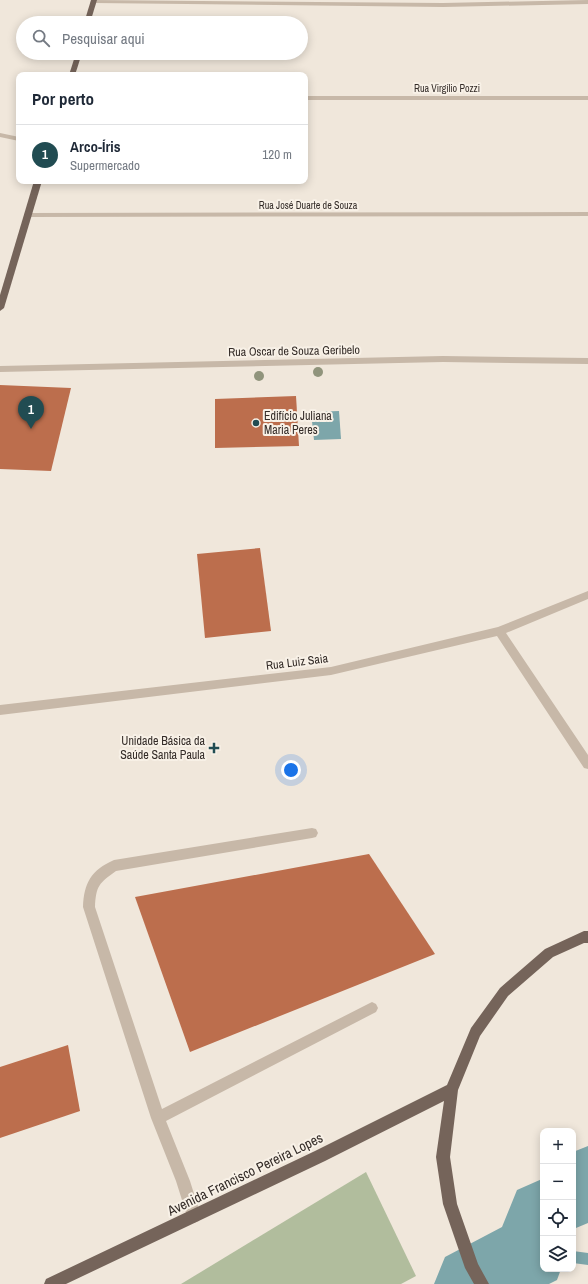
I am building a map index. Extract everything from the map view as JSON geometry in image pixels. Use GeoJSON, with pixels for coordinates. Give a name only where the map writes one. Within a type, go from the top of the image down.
{"type":"FeatureCollection","features":[{"type":"Feature","properties":{"kind":"main road"},"geometry":{"type":"LineString","coordinates":[[89,16],[94,0]]}},
{"type":"Feature","properties":{"kind":"main road"},"geometry":{"type":"LineString","coordinates":[[73,72],[77,60]]}},
{"type":"Feature","properties":{"kind":"main road"},"geometry":{"type":"LineString","coordinates":[[0,308],[37,184]]}},
{"type":"Feature","properties":{"kind":"main road"},"geometry":{"type":"LineString","coordinates":[[482,1284],[472,1268],[450,1204],[444,1157],[452,1090],[475,1032],[504,992],[549,953],[588,937]]}},
{"type":"Feature","properties":{"kind":"main road","name":"Avenida Francisco Pereira Lopes"},"geometry":{"type":"LineString","coordinates":[[51,1284],[452,1090]]}},
{"type":"Feature","properties":{"kind":"street"},"geometry":{"type":"LineString","coordinates":[[94,0],[436,5],[588,2]]}},
{"type":"Feature","properties":{"kind":"street","name":"Rua Virgílio Pozzi"},"geometry":{"type":"LineString","coordinates":[[308,98],[588,98]]}},
{"type":"Feature","properties":{"kind":"street"},"geometry":{"type":"LineString","coordinates":[[0,135],[16,138]]}},
{"type":"Feature","properties":{"kind":"street","name":"Rua José Duarte de Souza"},"geometry":{"type":"LineString","coordinates":[[28,215],[588,214]]}},
{"type":"Feature","properties":{"kind":"street","name":"Rua Oscar de Souza Geribelo"},"geometry":{"type":"LineString","coordinates":[[0,369],[443,359],[588,361]]}},
{"type":"Feature","properties":{"kind":"street","name":"Rua Luiz Saia"},"geometry":{"type":"LineString","coordinates":[[0,710],[331,671],[499,631],[588,595]]}},
{"type":"Feature","properties":{"kind":"street"},"geometry":{"type":"LineString","coordinates":[[499,631],[588,764]]}},
{"type":"Feature","properties":{"kind":"street"},"geometry":{"type":"LineString","coordinates":[[194,1216],[183,1181],[158,1118],[89,907],[90,887],[97,877],[114,866],[312,833]]}},
{"type":"Feature","properties":{"kind":"street"},"geometry":{"type":"LineString","coordinates":[[158,1118],[372,1008]]}},
{"type":"Feature","properties":{"kind":"green space"},"geometry":{"type":"Polygon","coordinates":[[[366,1172],[416,1276],[401,1284],[181,1284],[366,1172]]]}},
{"type":"Feature","properties":{"kind":"water"},"geometry":{"type":"Polygon","coordinates":[[[339,411],[341,439],[314,440],[311,412],[339,411]]]}},
{"type":"Feature","properties":{"kind":"building"},"geometry":{"type":"Polygon","coordinates":[[[0,385],[71,388],[51,471],[0,469],[0,385]]]}},
{"type":"Feature","properties":{"kind":"building","name":"Edifício Juliana Maria Peres"},"geometry":{"type":"Polygon","coordinates":[[[296,396],[299,446],[215,448],[215,399],[296,396]]]}},
{"type":"Feature","properties":{"kind":"building"},"geometry":{"type":"Polygon","coordinates":[[[260,548],[271,631],[205,638],[197,554],[260,548]]]}},
{"type":"Feature","properties":{"kind":"building"},"geometry":{"type":"Polygon","coordinates":[[[369,854],[435,954],[190,1052],[135,897],[369,854]]]}},
{"type":"Feature","properties":{"kind":"building"},"geometry":{"type":"Polygon","coordinates":[[[68,1045],[80,1111],[0,1138],[0,1067],[68,1045]]]}},
{"type":"Feature","properties":{"kind":"waterway"},"geometry":{"type":"LineString","coordinates":[[576,1191],[588,1182]]}},
{"type":"Feature","properties":{"kind":"waterway"},"geometry":{"type":"LineString","coordinates":[[472,1284],[530,1253],[540,1225]]}},
{"type":"Feature","properties":{"kind":"waterway"},"geometry":{"type":"LineString","coordinates":[[530,1253],[540,1255]]}},
{"type":"Feature","properties":{"kind":"waterway"},"geometry":{"type":"LineString","coordinates":[[576,1257],[588,1259]]}},
{"type":"Feature","properties":{"kind":"place","name":"Edifício Juliana Maria Peres"},"geometry":{"type":"Point","coordinates":[256,423]}},
{"type":"Feature","properties":{"kind":"place","name":"Arco-Íris"},"geometry":{"type":"Point","coordinates":[31,429]}},
{"type":"Feature","properties":{"kind":"place","name":"Unidade Básica da Saúde Santa Paula"},"geometry":{"type":"Point","coordinates":[214,748]}}]}
